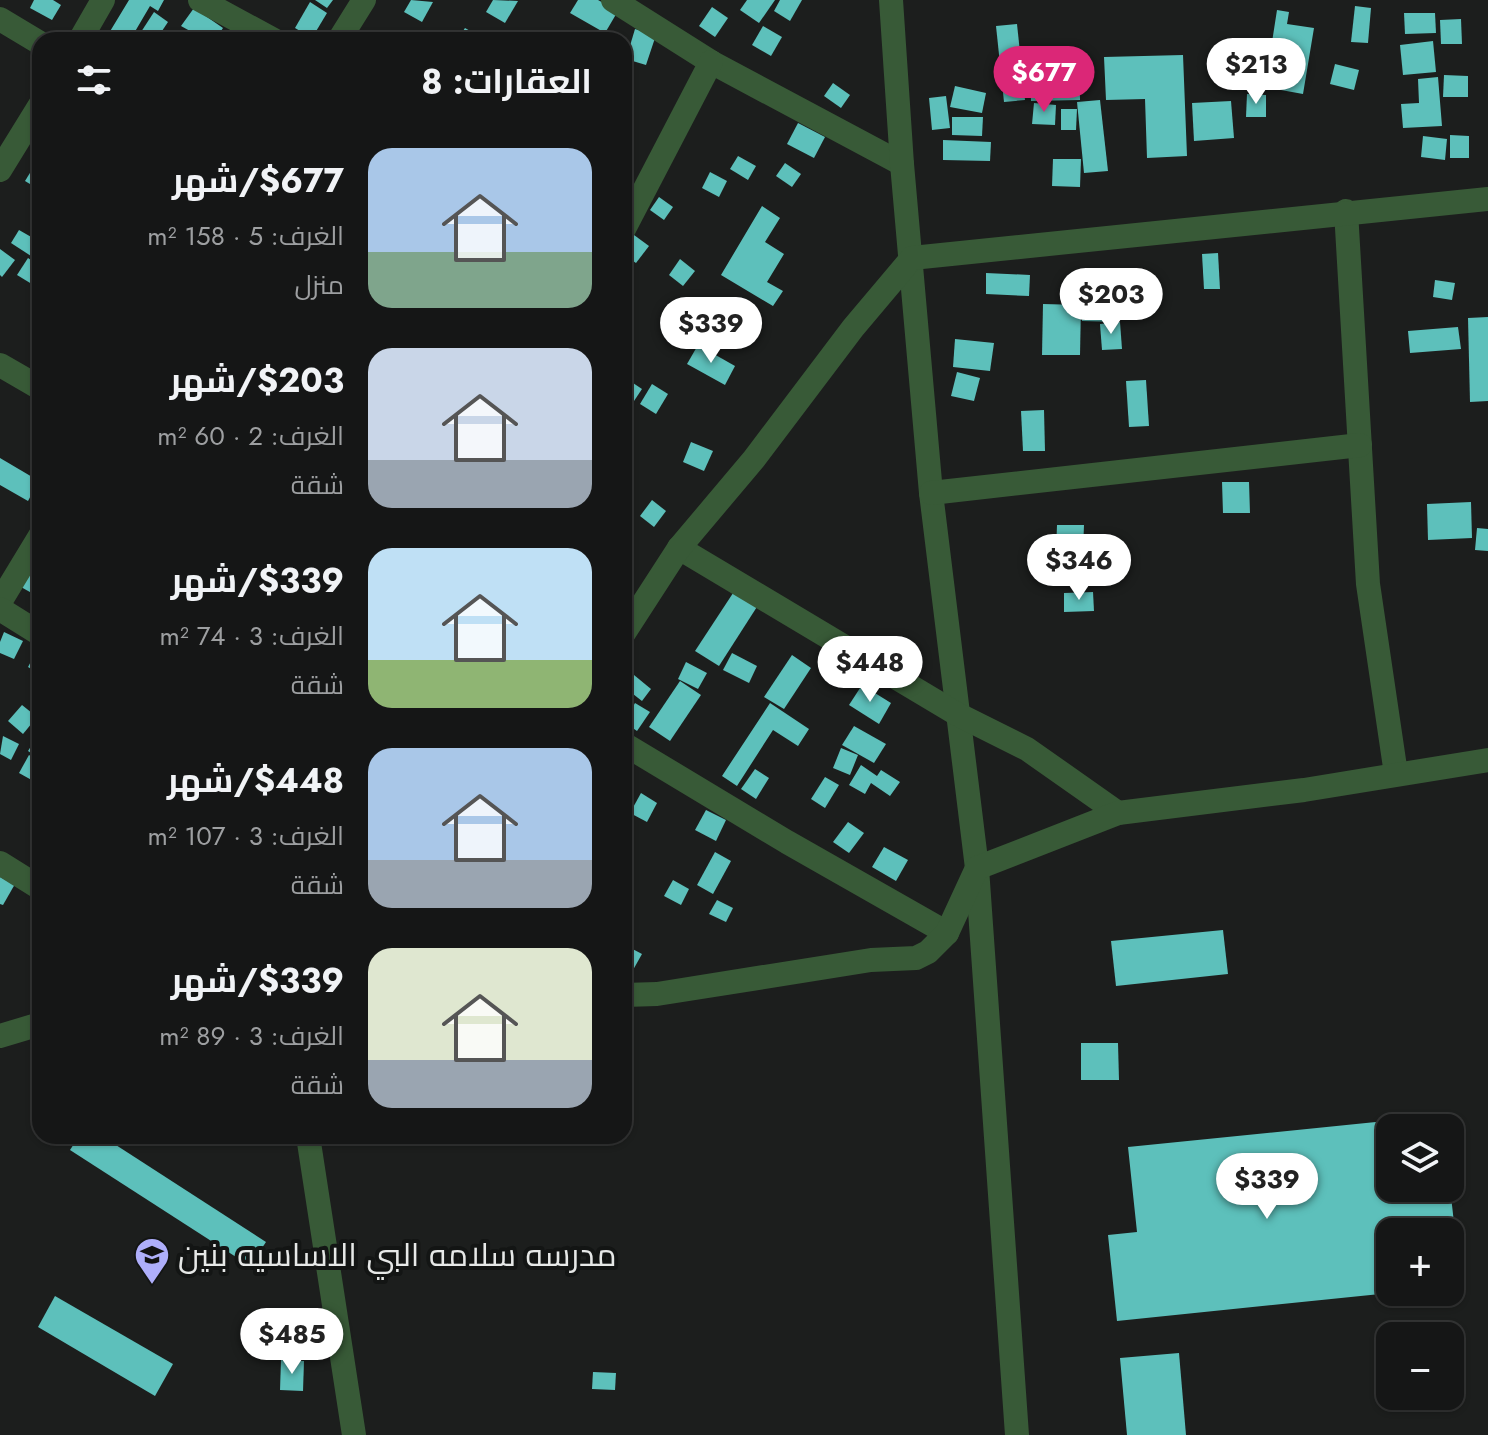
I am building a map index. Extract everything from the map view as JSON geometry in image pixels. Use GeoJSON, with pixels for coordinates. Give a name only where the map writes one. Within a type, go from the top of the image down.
{"type":"FeatureCollection","features":[{"type":"Feature","properties":{"kind":"street"},"geometry":{"type":"LineString","coordinates":[[85,32],[103,0]]}},
{"type":"Feature","properties":{"kind":"street"},"geometry":{"type":"LineString","coordinates":[[200,0],[259,32]]}},
{"type":"Feature","properties":{"kind":"street"},"geometry":{"type":"LineString","coordinates":[[344,32],[364,0]]}},
{"type":"Feature","properties":{"kind":"street"},"geometry":{"type":"LineString","coordinates":[[613,0],[711,62],[902,164]]}},
{"type":"Feature","properties":{"kind":"street"},"geometry":{"type":"LineString","coordinates":[[891,0],[931,493],[977,868],[1017,1435]]}},
{"type":"Feature","properties":{"kind":"street"},"geometry":{"type":"LineString","coordinates":[[0,19],[32,38]]}},
{"type":"Feature","properties":{"kind":"street"},"geometry":{"type":"LineString","coordinates":[[632,214],[711,62]]}},
{"type":"Feature","properties":{"kind":"street"},"geometry":{"type":"LineString","coordinates":[[0,170],[30,143]]}},
{"type":"Feature","properties":{"kind":"street"},"geometry":{"type":"LineString","coordinates":[[632,621],[679,548],[754,459],[853,328],[912,258],[1346,211],[1488,199]]}},
{"type":"Feature","properties":{"kind":"street"},"geometry":{"type":"LineString","coordinates":[[1346,211],[1368,584],[1396,774]]}},
{"type":"Feature","properties":{"kind":"street"},"geometry":{"type":"LineString","coordinates":[[0,365],[32,383]]}},
{"type":"Feature","properties":{"kind":"street"},"geometry":{"type":"LineString","coordinates":[[931,493],[1360,445]]}},
{"type":"Feature","properties":{"kind":"street"},"geometry":{"type":"LineString","coordinates":[[679,548],[957,714],[1027,749],[1118,813]]}},
{"type":"Feature","properties":{"kind":"street"},"geometry":{"type":"LineString","coordinates":[[0,602],[32,549]]}},
{"type":"Feature","properties":{"kind":"street"},"geometry":{"type":"LineString","coordinates":[[0,609],[32,629]]}},
{"type":"Feature","properties":{"kind":"street"},"geometry":{"type":"LineString","coordinates":[[632,749],[947,933]]}},
{"type":"Feature","properties":{"kind":"street"},"geometry":{"type":"LineString","coordinates":[[632,995],[657,994],[871,960],[916,958],[928,952],[947,933],[977,868],[1118,813],[1304,790],[1488,760]]}},
{"type":"Feature","properties":{"kind":"street"},"geometry":{"type":"LineString","coordinates":[[0,863],[32,883]]}},
{"type":"Feature","properties":{"kind":"street"},"geometry":{"type":"LineString","coordinates":[[0,1036],[32,1026]]}},
{"type":"Feature","properties":{"kind":"street"},"geometry":{"type":"LineString","coordinates":[[309,1144],[354,1435]]}},
{"type":"Feature","properties":{"kind":"building"},"geometry":{"type":"Polygon","coordinates":[[[34,0],[53,0],[61,5],[52,20],[30,8],[34,0]]]}},
{"type":"Feature","properties":{"kind":"building"},"geometry":{"type":"Polygon","coordinates":[[[129,0],[164,0],[158,11],[150,6],[135,32],[110,32],[129,0]]]}},
{"type":"Feature","properties":{"kind":"building"},"geometry":{"type":"Polygon","coordinates":[[[315,0],[333,0],[327,8],[315,0]]]}},
{"type":"Feature","properties":{"kind":"building"},"geometry":{"type":"Polygon","coordinates":[[[411,0],[433,2],[422,22],[404,12],[411,0]]]}},
{"type":"Feature","properties":{"kind":"building"},"geometry":{"type":"Polygon","coordinates":[[[493,0],[518,1],[505,23],[486,12],[493,0]]]}},
{"type":"Feature","properties":{"kind":"building"},"geometry":{"type":"Polygon","coordinates":[[[578,0],[598,0],[618,11],[606,32],[570,13],[578,0]]]}},
{"type":"Feature","properties":{"kind":"building"},"geometry":{"type":"Polygon","coordinates":[[[747,0],[775,0],[759,23],[740,10],[747,0]]]}},
{"type":"Feature","properties":{"kind":"building"},"geometry":{"type":"Polygon","coordinates":[[[780,0],[802,0],[790,21],[774,11],[780,0]]]}},
{"type":"Feature","properties":{"kind":"building"},"geometry":{"type":"Polygon","coordinates":[[[310,2],[327,13],[316,32],[302,32],[295,28],[310,2]]]}},
{"type":"Feature","properties":{"kind":"building"},"geometry":{"type":"Polygon","coordinates":[[[1355,6],[1371,8],[1368,43],[1351,42],[1355,6]]]}},
{"type":"Feature","properties":{"kind":"building"},"geometry":{"type":"Polygon","coordinates":[[[712,7],[728,18],[715,37],[699,26],[712,7]]]}},
{"type":"Feature","properties":{"kind":"building"},"geometry":{"type":"Polygon","coordinates":[[[194,8],[223,28],[220,32],[189,32],[181,26],[194,8]]]}},
{"type":"Feature","properties":{"kind":"building"},"geometry":{"type":"Polygon","coordinates":[[[1277,10],[1289,12],[1287,24],[1314,28],[1303,94],[1265,87],[1277,10]]]}},
{"type":"Feature","properties":{"kind":"building"},"geometry":{"type":"Polygon","coordinates":[[[154,12],[168,22],[161,32],[141,32],[154,12]]]}},
{"type":"Feature","properties":{"kind":"building"},"geometry":{"type":"Polygon","coordinates":[[[1404,13],[1435,13],[1436,33],[1405,34],[1404,13]]]}},
{"type":"Feature","properties":{"kind":"building"},"geometry":{"type":"Polygon","coordinates":[[[1461,19],[1462,44],[1441,44],[1440,20],[1461,19]]]}},
{"type":"Feature","properties":{"kind":"building"},"geometry":{"type":"Polygon","coordinates":[[[1017,24],[1025,100],[1004,102],[996,26],[1017,24]]]}},
{"type":"Feature","properties":{"kind":"building"},"geometry":{"type":"Polygon","coordinates":[[[763,26],[782,37],[771,56],[752,45],[763,26]]]}},
{"type":"Feature","properties":{"kind":"building"},"geometry":{"type":"Polygon","coordinates":[[[635,29],[656,35],[646,65],[632,61],[635,29]]]}},
{"type":"Feature","properties":{"kind":"building"},"geometry":{"type":"Polygon","coordinates":[[[1433,41],[1436,72],[1403,75],[1400,45],[1433,41]]]}},
{"type":"Feature","properties":{"kind":"building"},"geometry":{"type":"Polygon","coordinates":[[[1183,55],[1187,156],[1147,158],[1145,99],[1106,100],[1104,57],[1183,55]]]}},
{"type":"Feature","properties":{"kind":"building"},"geometry":{"type":"Polygon","coordinates":[[[1335,64],[1359,70],[1354,90],[1330,84],[1335,64]]]}},
{"type":"Feature","properties":{"kind":"building"},"geometry":{"type":"Polygon","coordinates":[[[1079,65],[1080,100],[1031,101],[1030,66],[1079,65]]]}},
{"type":"Feature","properties":{"kind":"building"},"geometry":{"type":"Polygon","coordinates":[[[1444,75],[1468,76],[1468,97],[1443,97],[1444,75]]]}},
{"type":"Feature","properties":{"kind":"building"},"geometry":{"type":"Polygon","coordinates":[[[1438,77],[1442,126],[1403,128],[1401,104],[1419,103],[1418,79],[1438,77]]]}},
{"type":"Feature","properties":{"kind":"building"},"geometry":{"type":"Polygon","coordinates":[[[833,83],[850,95],[841,108],[824,96],[833,83]]]}},
{"type":"Feature","properties":{"kind":"building"},"geometry":{"type":"Polygon","coordinates":[[[955,86],[986,93],[982,113],[950,107],[955,86]]]}},
{"type":"Feature","properties":{"kind":"building"},"geometry":{"type":"Polygon","coordinates":[[[1247,94],[1266,95],[1266,117],[1246,117],[1247,94]]]}},
{"type":"Feature","properties":{"kind":"building"},"geometry":{"type":"Polygon","coordinates":[[[946,96],[950,128],[932,130],[929,98],[946,96]]]}},
{"type":"Feature","properties":{"kind":"building"},"geometry":{"type":"Polygon","coordinates":[[[1100,100],[1108,171],[1084,173],[1077,102],[1100,100]]]}},
{"type":"Feature","properties":{"kind":"building"},"geometry":{"type":"Polygon","coordinates":[[[1231,101],[1234,138],[1194,141],[1192,103],[1231,101]]]}},
{"type":"Feature","properties":{"kind":"building"},"geometry":{"type":"Polygon","coordinates":[[[1034,103],[1056,105],[1055,125],[1032,124],[1034,103]]]}},
{"type":"Feature","properties":{"kind":"building"},"geometry":{"type":"Polygon","coordinates":[[[1061,109],[1077,109],[1076,130],[1061,130],[1061,109]]]}},
{"type":"Feature","properties":{"kind":"building"},"geometry":{"type":"Polygon","coordinates":[[[952,117],[983,117],[982,136],[952,135],[952,117]]]}},
{"type":"Feature","properties":{"kind":"building"},"geometry":{"type":"Polygon","coordinates":[[[798,123],[825,137],[814,158],[787,144],[798,123]]]}},
{"type":"Feature","properties":{"kind":"building"},"geometry":{"type":"Polygon","coordinates":[[[1450,135],[1469,136],[1469,158],[1450,158],[1450,135]]]}},
{"type":"Feature","properties":{"kind":"building"},"geometry":{"type":"Polygon","coordinates":[[[1423,136],[1447,139],[1445,160],[1421,157],[1423,136]]]}},
{"type":"Feature","properties":{"kind":"building"},"geometry":{"type":"Polygon","coordinates":[[[943,140],[991,142],[990,161],[943,160],[943,140]]]}},
{"type":"Feature","properties":{"kind":"building"},"geometry":{"type":"Polygon","coordinates":[[[738,156],[756,166],[748,180],[730,169],[738,156]]]}},
{"type":"Feature","properties":{"kind":"building"},"geometry":{"type":"Polygon","coordinates":[[[1053,159],[1081,159],[1080,187],[1052,186],[1053,159]]]}},
{"type":"Feature","properties":{"kind":"building"},"geometry":{"type":"Polygon","coordinates":[[[785,163],[801,174],[792,187],[776,176],[785,163]]]}},
{"type":"Feature","properties":{"kind":"building"},"geometry":{"type":"Polygon","coordinates":[[[32,170],[32,185],[25,181],[32,170]]]}},
{"type":"Feature","properties":{"kind":"building"},"geometry":{"type":"Polygon","coordinates":[[[710,172],[727,181],[719,197],[702,188],[710,172]]]}},
{"type":"Feature","properties":{"kind":"building"},"geometry":{"type":"Polygon","coordinates":[[[659,197],[673,207],[664,220],[650,210],[659,197]]]}},
{"type":"Feature","properties":{"kind":"building"},"geometry":{"type":"Polygon","coordinates":[[[762,206],[780,218],[765,242],[784,254],[767,282],[783,291],[773,306],[721,275],[762,206]]]}},
{"type":"Feature","properties":{"kind":"building"},"geometry":{"type":"Polygon","coordinates":[[[19,230],[32,237],[32,254],[31,256],[11,243],[19,230]]]}},
{"type":"Feature","properties":{"kind":"building"},"geometry":{"type":"Polygon","coordinates":[[[634,235],[649,246],[636,263],[632,260],[634,235]]]}},
{"type":"Feature","properties":{"kind":"building"},"geometry":{"type":"Polygon","coordinates":[[[0,249],[15,260],[2,277],[0,275],[0,249]]]}},
{"type":"Feature","properties":{"kind":"building"},"geometry":{"type":"Polygon","coordinates":[[[1218,253],[1220,289],[1204,289],[1202,254],[1218,253]]]}},
{"type":"Feature","properties":{"kind":"building"},"geometry":{"type":"Polygon","coordinates":[[[28,258],[32,261],[32,284],[17,275],[28,258]]]}},
{"type":"Feature","properties":{"kind":"building"},"geometry":{"type":"Polygon","coordinates":[[[680,259],[695,271],[683,286],[669,275],[680,259]]]}},
{"type":"Feature","properties":{"kind":"building"},"geometry":{"type":"Polygon","coordinates":[[[986,273],[1030,275],[1029,296],[986,294],[986,273]]]}},
{"type":"Feature","properties":{"kind":"building"},"geometry":{"type":"Polygon","coordinates":[[[1435,280],[1455,283],[1452,300],[1433,297],[1435,280]]]}},
{"type":"Feature","properties":{"kind":"building"},"geometry":{"type":"Polygon","coordinates":[[[1082,295],[1119,295],[1119,322],[1082,321],[1082,295]]]}},
{"type":"Feature","properties":{"kind":"building"},"geometry":{"type":"Polygon","coordinates":[[[1043,304],[1081,305],[1080,355],[1042,355],[1043,304]]]}},
{"type":"Feature","properties":{"kind":"building"},"geometry":{"type":"Polygon","coordinates":[[[1488,317],[1488,401],[1470,402],[1468,318],[1488,317]]]}},
{"type":"Feature","properties":{"kind":"building"},"geometry":{"type":"Polygon","coordinates":[[[1120,322],[1122,349],[1102,350],[1100,324],[1120,322]]]}},
{"type":"Feature","properties":{"kind":"building"},"geometry":{"type":"Polygon","coordinates":[[[1458,327],[1461,349],[1410,353],[1408,331],[1458,327]]]}},
{"type":"Feature","properties":{"kind":"building"},"geometry":{"type":"Polygon","coordinates":[[[955,339],[994,343],[990,371],[953,367],[955,339]]]}},
{"type":"Feature","properties":{"kind":"building"},"geometry":{"type":"Polygon","coordinates":[[[698,345],[735,366],[725,385],[687,364],[698,345]]]}},
{"type":"Feature","properties":{"kind":"building"},"geometry":{"type":"Polygon","coordinates":[[[957,372],[980,378],[974,401],[951,396],[957,372]]]}},
{"type":"Feature","properties":{"kind":"building"},"geometry":{"type":"Polygon","coordinates":[[[1146,380],[1149,426],[1129,427],[1126,381],[1146,380]]]}},
{"type":"Feature","properties":{"kind":"building"},"geometry":{"type":"Polygon","coordinates":[[[632,382],[642,389],[632,404],[632,382]]]}},
{"type":"Feature","properties":{"kind":"building"},"geometry":{"type":"Polygon","coordinates":[[[652,384],[668,394],[656,414],[640,404],[652,384]]]}},
{"type":"Feature","properties":{"kind":"building"},"geometry":{"type":"Polygon","coordinates":[[[1044,410],[1045,451],[1023,451],[1021,411],[1044,410]]]}},
{"type":"Feature","properties":{"kind":"building"},"geometry":{"type":"Polygon","coordinates":[[[691,442],[713,451],[704,471],[683,462],[691,442]]]}},
{"type":"Feature","properties":{"kind":"building"},"geometry":{"type":"Polygon","coordinates":[[[0,458],[32,477],[32,494],[28,501],[0,485],[0,458]]]}},
{"type":"Feature","properties":{"kind":"building"},"geometry":{"type":"Polygon","coordinates":[[[1222,482],[1249,482],[1250,513],[1223,513],[1222,482]]]}},
{"type":"Feature","properties":{"kind":"building"},"geometry":{"type":"Polygon","coordinates":[[[652,500],[666,511],[654,527],[640,516],[652,500]]]}},
{"type":"Feature","properties":{"kind":"building"},"geometry":{"type":"Polygon","coordinates":[[[1471,502],[1472,538],[1428,540],[1427,504],[1471,502]]]}},
{"type":"Feature","properties":{"kind":"building"},"geometry":{"type":"Polygon","coordinates":[[[1057,525],[1084,525],[1083,551],[1096,551],[1095,581],[1055,580],[1057,525]]]}},
{"type":"Feature","properties":{"kind":"building"},"geometry":{"type":"Polygon","coordinates":[[[1477,528],[1488,529],[1488,551],[1475,550],[1477,528]]]}},
{"type":"Feature","properties":{"kind":"building"},"geometry":{"type":"Polygon","coordinates":[[[32,568],[32,593],[21,587],[32,568]]]}},
{"type":"Feature","properties":{"kind":"building"},"geometry":{"type":"Polygon","coordinates":[[[739,584],[762,599],[719,666],[695,651],[739,584]]]}},
{"type":"Feature","properties":{"kind":"building"},"geometry":{"type":"Polygon","coordinates":[[[1093,592],[1094,611],[1064,612],[1064,593],[1093,592]]]}},
{"type":"Feature","properties":{"kind":"building"},"geometry":{"type":"Polygon","coordinates":[[[4,632],[23,641],[14,659],[0,653],[4,632]]]}},
{"type":"Feature","properties":{"kind":"building"},"geometry":{"type":"Polygon","coordinates":[[[732,653],[757,666],[749,683],[723,670],[732,653]]]}},
{"type":"Feature","properties":{"kind":"building"},"geometry":{"type":"Polygon","coordinates":[[[792,655],[811,668],[784,709],[764,697],[792,655]]]}},
{"type":"Feature","properties":{"kind":"building"},"geometry":{"type":"Polygon","coordinates":[[[686,662],[707,673],[698,689],[678,679],[686,662]]]}},
{"type":"Feature","properties":{"kind":"building"},"geometry":{"type":"Polygon","coordinates":[[[634,675],[651,689],[642,701],[632,693],[634,675]]]}},
{"type":"Feature","properties":{"kind":"building"},"geometry":{"type":"Polygon","coordinates":[[[680,681],[701,695],[670,741],[649,727],[680,681]]]}},
{"type":"Feature","properties":{"kind":"building"},"geometry":{"type":"Polygon","coordinates":[[[862,685],[891,703],[879,724],[849,705],[862,685]]]}},
{"type":"Feature","properties":{"kind":"building"},"geometry":{"type":"Polygon","coordinates":[[[635,703],[650,712],[637,731],[632,728],[635,703]]]}},
{"type":"Feature","properties":{"kind":"building"},"geometry":{"type":"Polygon","coordinates":[[[770,703],[809,729],[798,746],[773,730],[737,786],[722,776],[770,703]]]}},
{"type":"Feature","properties":{"kind":"building"},"geometry":{"type":"Polygon","coordinates":[[[22,705],[32,713],[32,723],[23,734],[8,721],[22,705]]]}},
{"type":"Feature","properties":{"kind":"building"},"geometry":{"type":"Polygon","coordinates":[[[854,726],[886,744],[874,763],[842,745],[854,726]]]}},
{"type":"Feature","properties":{"kind":"building"},"geometry":{"type":"Polygon","coordinates":[[[3,736],[19,744],[11,760],[0,754],[3,736]]]}},
{"type":"Feature","properties":{"kind":"building"},"geometry":{"type":"Polygon","coordinates":[[[841,748],[858,755],[850,775],[833,768],[841,748]]]}},
{"type":"Feature","properties":{"kind":"building"},"geometry":{"type":"Polygon","coordinates":[[[29,755],[32,757],[32,780],[19,773],[29,755]]]}},
{"type":"Feature","properties":{"kind":"building"},"geometry":{"type":"Polygon","coordinates":[[[861,765],[877,776],[881,770],[900,782],[890,796],[871,783],[865,794],[849,785],[861,765]]]}},
{"type":"Feature","properties":{"kind":"building"},"geometry":{"type":"Polygon","coordinates":[[[755,769],[769,778],[756,799],[741,789],[755,769]]]}},
{"type":"Feature","properties":{"kind":"building"},"geometry":{"type":"Polygon","coordinates":[[[825,777],[839,785],[825,808],[811,799],[825,777]]]}},
{"type":"Feature","properties":{"kind":"building"},"geometry":{"type":"Polygon","coordinates":[[[641,793],[657,803],[647,822],[632,814],[641,793]]]}},
{"type":"Feature","properties":{"kind":"building"},"geometry":{"type":"Polygon","coordinates":[[[706,810],[726,820],[716,841],[695,830],[706,810]]]}},
{"type":"Feature","properties":{"kind":"building"},"geometry":{"type":"Polygon","coordinates":[[[848,822],[864,833],[849,853],[833,842],[848,822]]]}},
{"type":"Feature","properties":{"kind":"building"},"geometry":{"type":"Polygon","coordinates":[[[884,847],[908,860],[896,881],[872,867],[884,847]]]}},
{"type":"Feature","properties":{"kind":"building"},"geometry":{"type":"Polygon","coordinates":[[[715,852],[731,861],[713,894],[697,885],[715,852]]]}},
{"type":"Feature","properties":{"kind":"building"},"geometry":{"type":"Polygon","coordinates":[[[0,877],[15,884],[3,905],[0,904],[0,877]]]}},
{"type":"Feature","properties":{"kind":"building"},"geometry":{"type":"Polygon","coordinates":[[[673,880],[689,889],[681,905],[664,896],[673,880]]]}},
{"type":"Feature","properties":{"kind":"building"},"geometry":{"type":"Polygon","coordinates":[[[717,900],[733,908],[726,922],[709,914],[717,900]]]}},
{"type":"Feature","properties":{"kind":"building"},"geometry":{"type":"Polygon","coordinates":[[[1223,930],[1228,974],[1116,986],[1111,941],[1223,930]]]}},
{"type":"Feature","properties":{"kind":"building"},"geometry":{"type":"Polygon","coordinates":[[[632,949],[642,954],[632,969],[632,949]]]}},
{"type":"Feature","properties":{"kind":"building"},"geometry":{"type":"Polygon","coordinates":[[[1081,1043],[1118,1043],[1119,1080],[1081,1080],[1081,1043]]]}},
{"type":"Feature","properties":{"kind":"building"},"geometry":{"type":"Polygon","coordinates":[[[1376,1122],[1376,1202],[1452,1202],[1453,1218],[1376,1218],[1376,1294],[1117,1321],[1108,1235],[1137,1232],[1128,1147],[1376,1122]]]}},
{"type":"Feature","properties":{"kind":"building"},"geometry":{"type":"Polygon","coordinates":[[[74,1144],[114,1144],[266,1242],[250,1266],[70,1150],[74,1144]]]}},
{"type":"Feature","properties":{"kind":"building"},"geometry":{"type":"Polygon","coordinates":[[[55,1296],[173,1364],[155,1396],[38,1327],[55,1296]]]}},
{"type":"Feature","properties":{"kind":"building"},"geometry":{"type":"Polygon","coordinates":[[[1179,1353],[1186,1435],[1127,1435],[1120,1358],[1179,1353]]]}},
{"type":"Feature","properties":{"kind":"building"},"geometry":{"type":"Polygon","coordinates":[[[281,1360],[304,1361],[303,1391],[280,1390],[281,1360]]]}},
{"type":"Feature","properties":{"kind":"building"},"geometry":{"type":"Polygon","coordinates":[[[593,1372],[616,1373],[615,1390],[592,1389],[593,1372]]]}},
{"type":"Feature","properties":{"kind":"place","name":"مدرسه سلامه البي الاساسيه بنين"},"geometry":{"type":"Point","coordinates":[152,1286]}}]}
